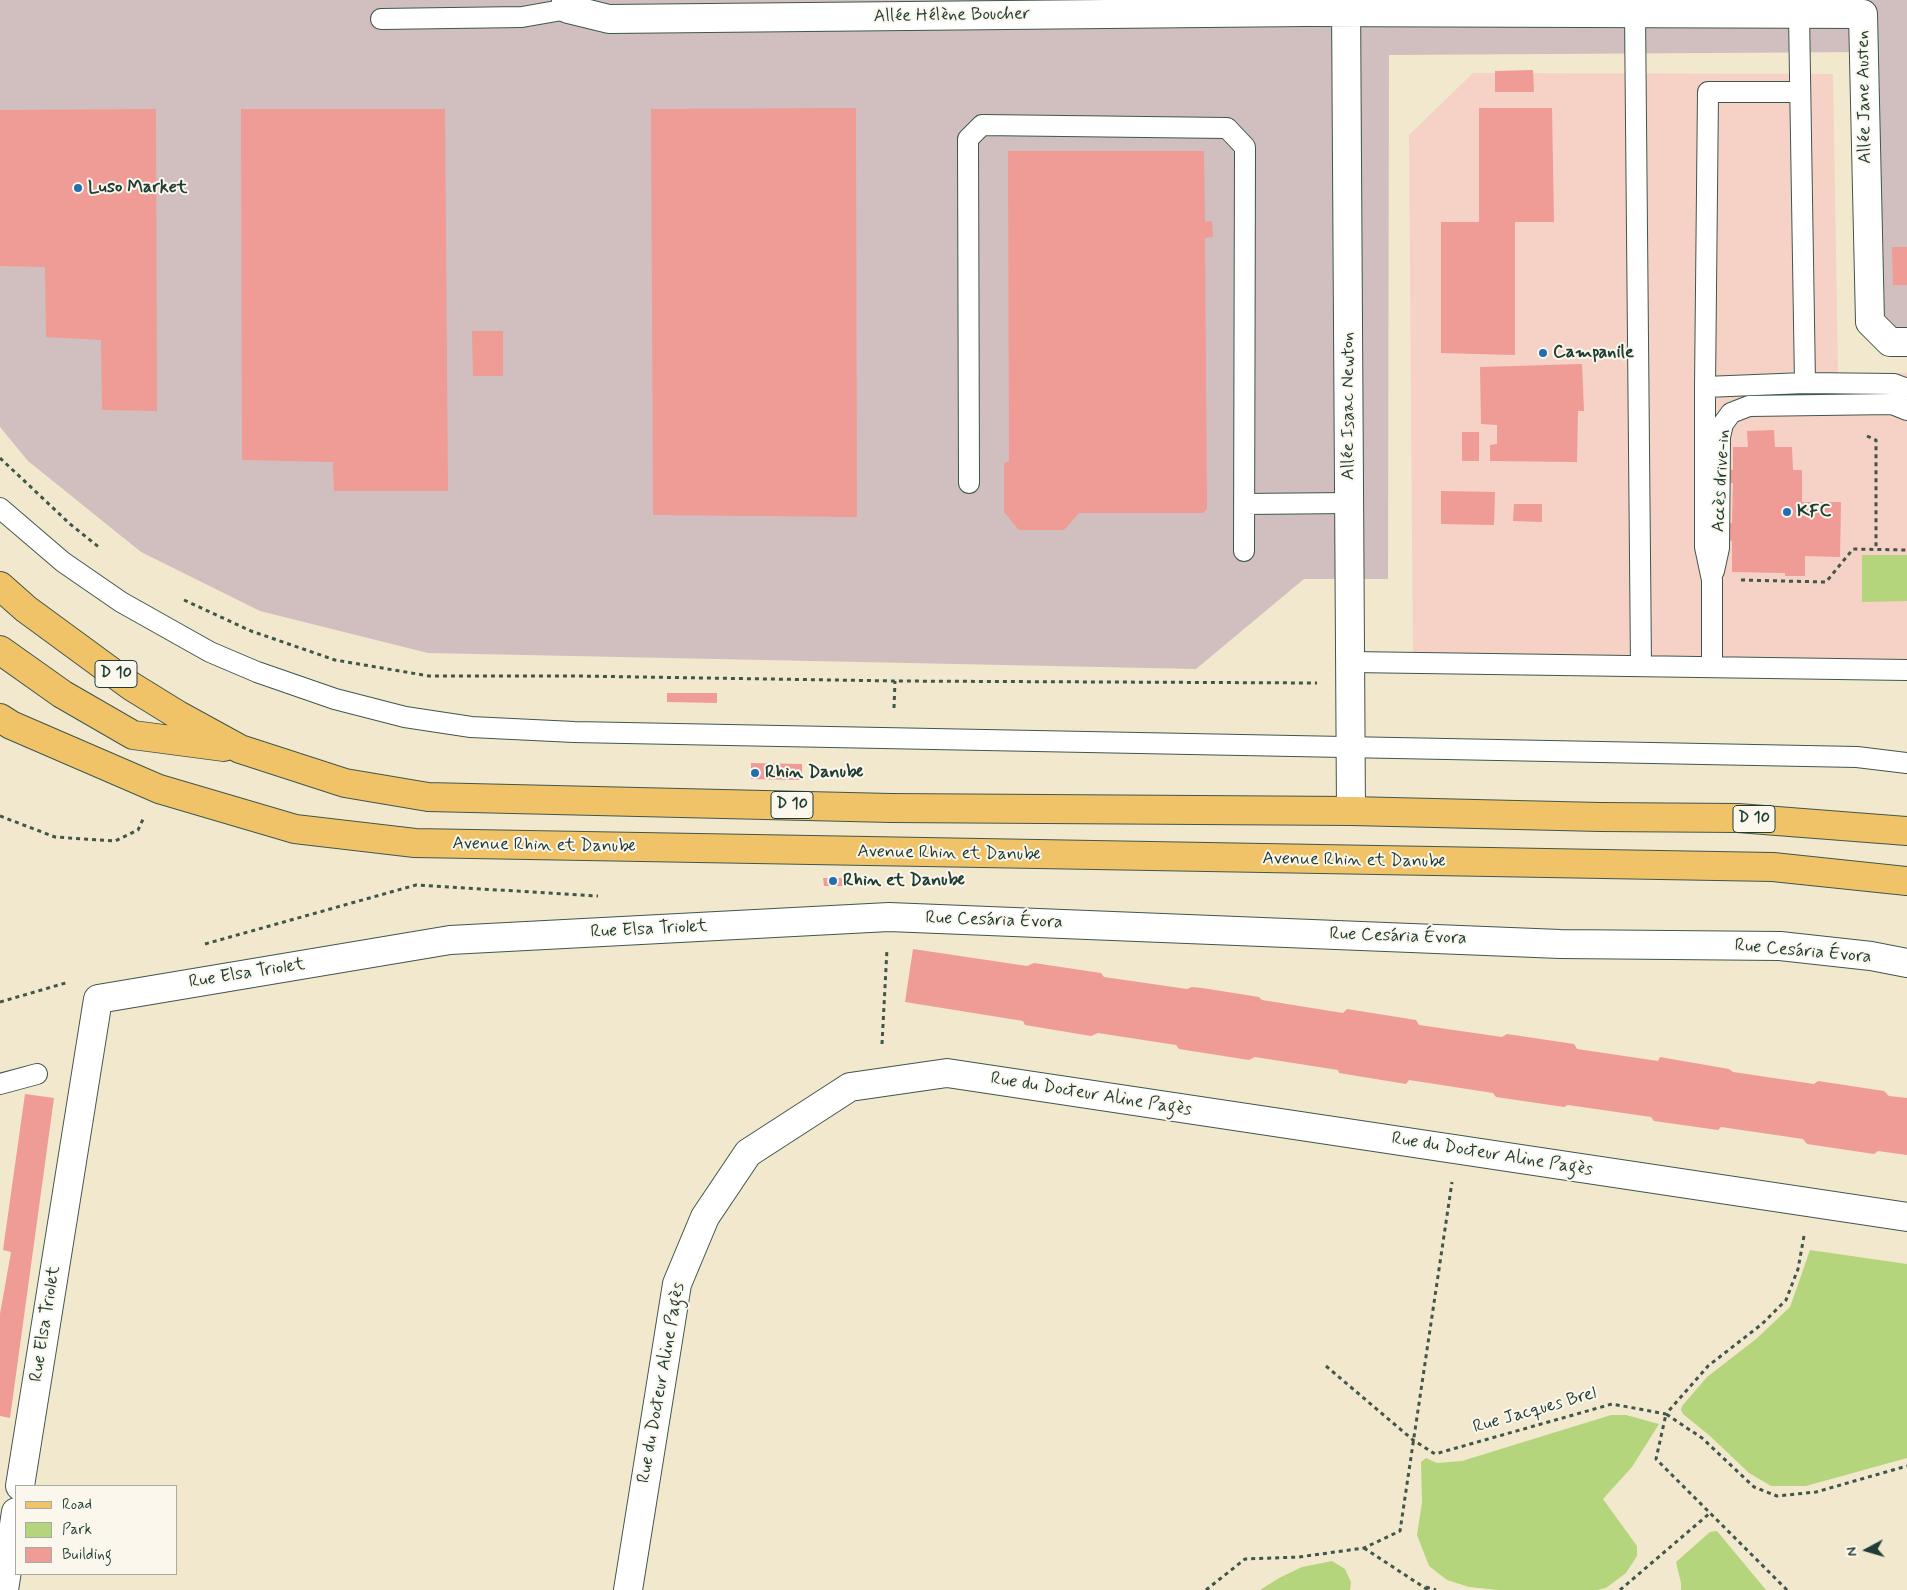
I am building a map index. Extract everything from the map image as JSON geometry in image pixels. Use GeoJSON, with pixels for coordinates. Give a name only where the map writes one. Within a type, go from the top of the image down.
{"type":"FeatureCollection","features":[{"type":"Feature","properties":{"kind":"main road","name":"D 10"},"geometry":{"type":"LineString","coordinates":[[0,586],[26,609],[131,686],[178,715],[240,749],[345,783],[428,797],[891,808],[1351,811],[1738,818],[1907,831]]}},
{"type":"Feature","properties":{"kind":"main road"},"geometry":{"type":"LineString","coordinates":[[0,650],[62,694],[133,735],[240,749]]}},
{"type":"Feature","properties":{"kind":"main road","name":"Avenue Rhin et Danube"},"geometry":{"type":"LineString","coordinates":[[5,721],[159,789],[295,829],[415,843],[1773,867],[1907,881]]}},
{"type":"Feature","properties":{"kind":"street","name":"Allée Hélène Boucher"},"geometry":{"type":"LineString","coordinates":[[567,4],[609,19],[982,8],[1346,6]]}},
{"type":"Feature","properties":{"kind":"street","name":"Allée Jane Austen"},"geometry":{"type":"LineString","coordinates":[[1346,6],[1635,13],[1798,14],[1863,7],[1870,322],[1890,342],[1907,342]]}},
{"type":"Feature","properties":{"kind":"street","name":"Allée Isaac Newton"},"geometry":{"type":"LineString","coordinates":[[1346,6],[1351,811]]}},
{"type":"Feature","properties":{"kind":"street","name":"Rue Cesária Évora"},"geometry":{"type":"LineString","coordinates":[[888,917],[1560,944],[1780,946],[1871,956],[1907,963]]}},
{"type":"Feature","properties":{"kind":"street","name":"Rue Elsa Triolet"},"geometry":{"type":"LineString","coordinates":[[20,1485],[98,999],[450,940],[888,917]]}},
{"type":"Feature","properties":{"kind":"street","name":"Rue du Docteur Aline Pagès"},"geometry":{"type":"LineString","coordinates":[[628,1590],[677,1284],[705,1217],[748,1153],[850,1087],[947,1073],[1907,1217]]}},
{"type":"Feature","properties":{"kind":"street"},"geometry":{"type":"LineString","coordinates":[[4,1590],[15,1518]]}},
{"type":"Feature","properties":{"kind":"lane"},"geometry":{"type":"LineString","coordinates":[[382,19],[522,17],[567,4]]}},
{"type":"Feature","properties":{"kind":"lane"},"geometry":{"type":"LineString","coordinates":[[1635,13],[1641,666]]}},
{"type":"Feature","properties":{"kind":"lane"},"geometry":{"type":"LineString","coordinates":[[1798,14],[1805,383]]}},
{"type":"Feature","properties":{"kind":"lane"},"geometry":{"type":"LineString","coordinates":[[1712,667],[1712,580],[1705,548],[1708,92],[1800,92]]}},
{"type":"Feature","properties":{"kind":"lane"},"geometry":{"type":"LineString","coordinates":[[969,483],[968,139],[982,125],[1227,128],[1245,147],[1244,551]]}},
{"type":"Feature","properties":{"kind":"lane"},"geometry":{"type":"LineString","coordinates":[[1705,387],[1805,383],[1894,384],[1907,389]]}},
{"type":"Feature","properties":{"kind":"lane","name":"Accès drive-in"},"geometry":{"type":"LineString","coordinates":[[1712,580],[1719,548],[1720,437],[1723,424],[1731,413],[1749,406],[1892,404],[1907,410]]}},
{"type":"Feature","properties":{"kind":"lane"},"geometry":{"type":"LineString","coordinates":[[1244,504],[1349,503]]}},
{"type":"Feature","properties":{"kind":"lane"},"geometry":{"type":"LineString","coordinates":[[0,508],[36,540],[120,602],[194,643],[256,672],[334,699],[405,717],[471,727],[574,732],[1857,757],[1907,763]]}},
{"type":"Feature","properties":{"kind":"lane"},"geometry":{"type":"LineString","coordinates":[[1351,662],[1907,670]]}},
{"type":"Feature","properties":{"kind":"lane"},"geometry":{"type":"LineString","coordinates":[[0,1084],[37,1074]]}},
{"type":"Feature","properties":{"kind":"path"},"geometry":{"type":"LineString","coordinates":[[1859,433],[1876,440],[1876,549]]}},
{"type":"Feature","properties":{"kind":"path"},"geometry":{"type":"LineString","coordinates":[[0,458],[70,524],[101,549]]}},
{"type":"Feature","properties":{"kind":"path"},"geometry":{"type":"LineString","coordinates":[[1712,580],[1826,582],[1853,549],[1907,550]]}},
{"type":"Feature","properties":{"kind":"path"},"geometry":{"type":"LineString","coordinates":[[176,596],[251,631],[335,660],[429,676],[575,676],[895,682],[1312,684]]}},
{"type":"Feature","properties":{"kind":"path"},"geometry":{"type":"LineString","coordinates":[[0,816],[55,837],[114,841],[138,830],[145,815]]}},
{"type":"Feature","properties":{"kind":"path"},"geometry":{"type":"LineString","coordinates":[[882,1044],[888,917]]}},
{"type":"Feature","properties":{"kind":"path"},"geometry":{"type":"LineString","coordinates":[[1206,1590],[1245,1559],[1299,1557],[1364,1548],[1400,1531],[1457,1150]]}},
{"type":"Feature","properties":{"kind":"path"},"geometry":{"type":"LineString","coordinates":[[1787,1590],[1656,1458],[1666,1414],[1708,1366],[1762,1324],[1786,1300],[1798,1269],[1810,1203]]}},
{"type":"Feature","properties":{"kind":"path","name":"Rue Jacques Brel"},"geometry":{"type":"LineString","coordinates":[[1326,1366],[1413,1440],[1435,1454],[1612,1404],[1666,1414]]}},
{"type":"Feature","properties":{"kind":"path"},"geometry":{"type":"LineString","coordinates":[[1666,1414],[1702,1438],[1754,1487],[1777,1496],[1816,1492],[1907,1466]]}},
{"type":"Feature","properties":{"kind":"path"},"geometry":{"type":"LineString","coordinates":[[1620,1590],[1710,1513]]}},
{"type":"Feature","properties":{"kind":"path"},"geometry":{"type":"LineString","coordinates":[[1364,1548],[1427,1589],[1436,1590]]}},
{"type":"Feature","properties":{"kind":"shaded area"},"geometry":{"type":"Polygon","coordinates":[[[0,0],[1907,0],[1907,347],[1879,347],[1869,52],[1389,55],[1388,579],[1304,579],[1196,669],[428,653],[260,611],[141,552],[28,461],[0,427],[0,0]]]}},
{"type":"Feature","properties":{"kind":"shaded area"},"geometry":{"type":"Polygon","coordinates":[[[1473,73],[1833,74],[1838,374],[1907,373],[1907,680],[1413,670],[1409,135],[1473,73]]]}},
{"type":"Feature","properties":{"kind":"green space"},"geometry":{"type":"Polygon","coordinates":[[[1862,555],[1907,555],[1907,601],[1862,602],[1862,555]]]}},
{"type":"Feature","properties":{"kind":"green space"},"geometry":{"type":"Polygon","coordinates":[[[1810,1250],[1907,1264],[1907,1458],[1806,1486],[1771,1486],[1749,1473],[1710,1436],[1683,1414],[1681,1410],[1682,1406],[1707,1377],[1756,1339],[1790,1307],[1810,1250]]]}},
{"type":"Feature","properties":{"kind":"green space"},"geometry":{"type":"Polygon","coordinates":[[[1611,1415],[1626,1415],[1659,1424],[1632,1467],[1603,1499],[1637,1546],[1637,1556],[1626,1573],[1606,1588],[1597,1590],[1498,1590],[1469,1587],[1447,1580],[1429,1566],[1417,1535],[1422,1502],[1421,1462],[1426,1458],[1437,1463],[1462,1461],[1611,1415]]]}},
{"type":"Feature","properties":{"kind":"green space"},"geometry":{"type":"Polygon","coordinates":[[[1717,1531],[1766,1590],[1681,1590],[1676,1562],[1710,1532],[1717,1531]]]}},
{"type":"Feature","properties":{"kind":"green space"},"geometry":{"type":"Polygon","coordinates":[[[1332,1561],[1345,1569],[1351,1582],[1350,1590],[1260,1590],[1302,1567],[1332,1561]]]}},
{"type":"Feature","properties":{"kind":"building"},"geometry":{"type":"Polygon","coordinates":[[[1533,70],[1534,92],[1495,92],[1495,71],[1533,70]]]}},
{"type":"Feature","properties":{"kind":"building"},"geometry":{"type":"Polygon","coordinates":[[[856,108],[857,517],[653,515],[651,109],[856,108]]]}},
{"type":"Feature","properties":{"kind":"building"},"geometry":{"type":"Polygon","coordinates":[[[1479,108],[1552,108],[1554,222],[1515,222],[1515,355],[1441,353],[1441,222],[1479,222],[1479,108]]]}},
{"type":"Feature","properties":{"kind":"building","name":"Luso Market"},"geometry":{"type":"Polygon","coordinates":[[[156,109],[157,411],[102,410],[101,340],[46,337],[45,267],[0,266],[0,110],[156,109]]]}},
{"type":"Feature","properties":{"kind":"building"},"geometry":{"type":"Polygon","coordinates":[[[241,109],[445,109],[448,491],[334,491],[333,462],[242,460],[241,109]]]}},
{"type":"Feature","properties":{"kind":"building"},"geometry":{"type":"Polygon","coordinates":[[[1008,151],[1204,151],[1205,222],[1212,221],[1213,237],[1205,238],[1207,509],[1203,513],[1079,513],[1064,530],[1019,530],[1004,512],[1004,463],[1009,461],[1008,151]]]}},
{"type":"Feature","properties":{"kind":"building"},"geometry":{"type":"Polygon","coordinates":[[[1892,247],[1907,247],[1907,285],[1893,285],[1892,247]]]}},
{"type":"Feature","properties":{"kind":"building"},"geometry":{"type":"Polygon","coordinates":[[[472,331],[503,331],[503,376],[473,376],[472,331]]]}},
{"type":"Feature","properties":{"kind":"building"},"geometry":{"type":"Polygon","coordinates":[[[1582,364],[1584,411],[1578,411],[1577,462],[1490,461],[1490,445],[1497,444],[1497,425],[1481,424],[1480,367],[1582,364]]]}},
{"type":"Feature","properties":{"kind":"building","name":"KFC"},"geometry":{"type":"Polygon","coordinates":[[[1774,430],[1775,447],[1792,447],[1793,470],[1802,470],[1802,502],[1841,502],[1840,557],[1805,556],[1805,576],[1785,576],[1785,573],[1732,572],[1732,541],[1727,541],[1727,523],[1732,523],[1733,483],[1728,483],[1728,470],[1733,470],[1733,447],[1748,447],[1747,431],[1774,430]]]}},
{"type":"Feature","properties":{"kind":"building"},"geometry":{"type":"Polygon","coordinates":[[[1462,432],[1479,432],[1479,461],[1462,461],[1462,432]]]}},
{"type":"Feature","properties":{"kind":"building"},"geometry":{"type":"Polygon","coordinates":[[[1441,491],[1495,492],[1494,525],[1441,524],[1441,491]]]}},
{"type":"Feature","properties":{"kind":"building"},"geometry":{"type":"Polygon","coordinates":[[[1514,504],[1542,504],[1542,522],[1513,521],[1514,504]]]}},
{"type":"Feature","properties":{"kind":"building"},"geometry":{"type":"Polygon","coordinates":[[[667,693],[717,693],[717,703],[667,702],[667,693]]]}},
{"type":"Feature","properties":{"kind":"building"},"geometry":{"type":"Polygon","coordinates":[[[751,763],[802,764],[802,780],[751,779],[751,763]]]}},
{"type":"Feature","properties":{"kind":"building"},"geometry":{"type":"Polygon","coordinates":[[[823,878],[845,878],[845,886],[824,886],[823,878]]]}},
{"type":"Feature","properties":{"kind":"building"},"geometry":{"type":"Polygon","coordinates":[[[913,949],[1027,966],[1034,963],[1101,973],[1104,977],[1187,989],[1192,987],[1202,988],[1343,1013],[1347,1009],[1416,1020],[1419,1025],[1502,1037],[1507,1034],[1574,1044],[1577,1049],[1658,1061],[1660,1057],[1729,1069],[1733,1072],[1814,1084],[1818,1081],[1884,1091],[1889,1096],[1907,1098],[1907,1155],[1878,1151],[1874,1154],[1807,1144],[1803,1139],[1721,1127],[1718,1130],[1654,1121],[1651,1117],[1496,1097],[1493,1093],[1409,1080],[1406,1084],[1339,1073],[1338,1070],[1255,1057],[1249,1060],[1179,1049],[1176,1045],[1098,1033],[1091,1036],[1025,1025],[1023,1021],[905,1002],[913,949]]]}},
{"type":"Feature","properties":{"kind":"building"},"geometry":{"type":"Polygon","coordinates":[[[25,1094],[54,1098],[10,1418],[0,1416],[0,1314],[11,1252],[3,1250],[25,1094]]]}},
{"type":"Feature","properties":{"kind":"place","name":"Luso Market"},"geometry":{"type":"Point","coordinates":[78,188]}},
{"type":"Feature","properties":{"kind":"place","name":"Campanile"},"geometry":{"type":"Point","coordinates":[1543,353]}},
{"type":"Feature","properties":{"kind":"place","name":"KFC"},"geometry":{"type":"Point","coordinates":[1787,512]}},
{"type":"Feature","properties":{"kind":"place","name":"Rhin Danube"},"geometry":{"type":"Point","coordinates":[755,773]}},
{"type":"Feature","properties":{"kind":"place","name":"Rhin et Danube"},"geometry":{"type":"Point","coordinates":[833,881]}}]}
